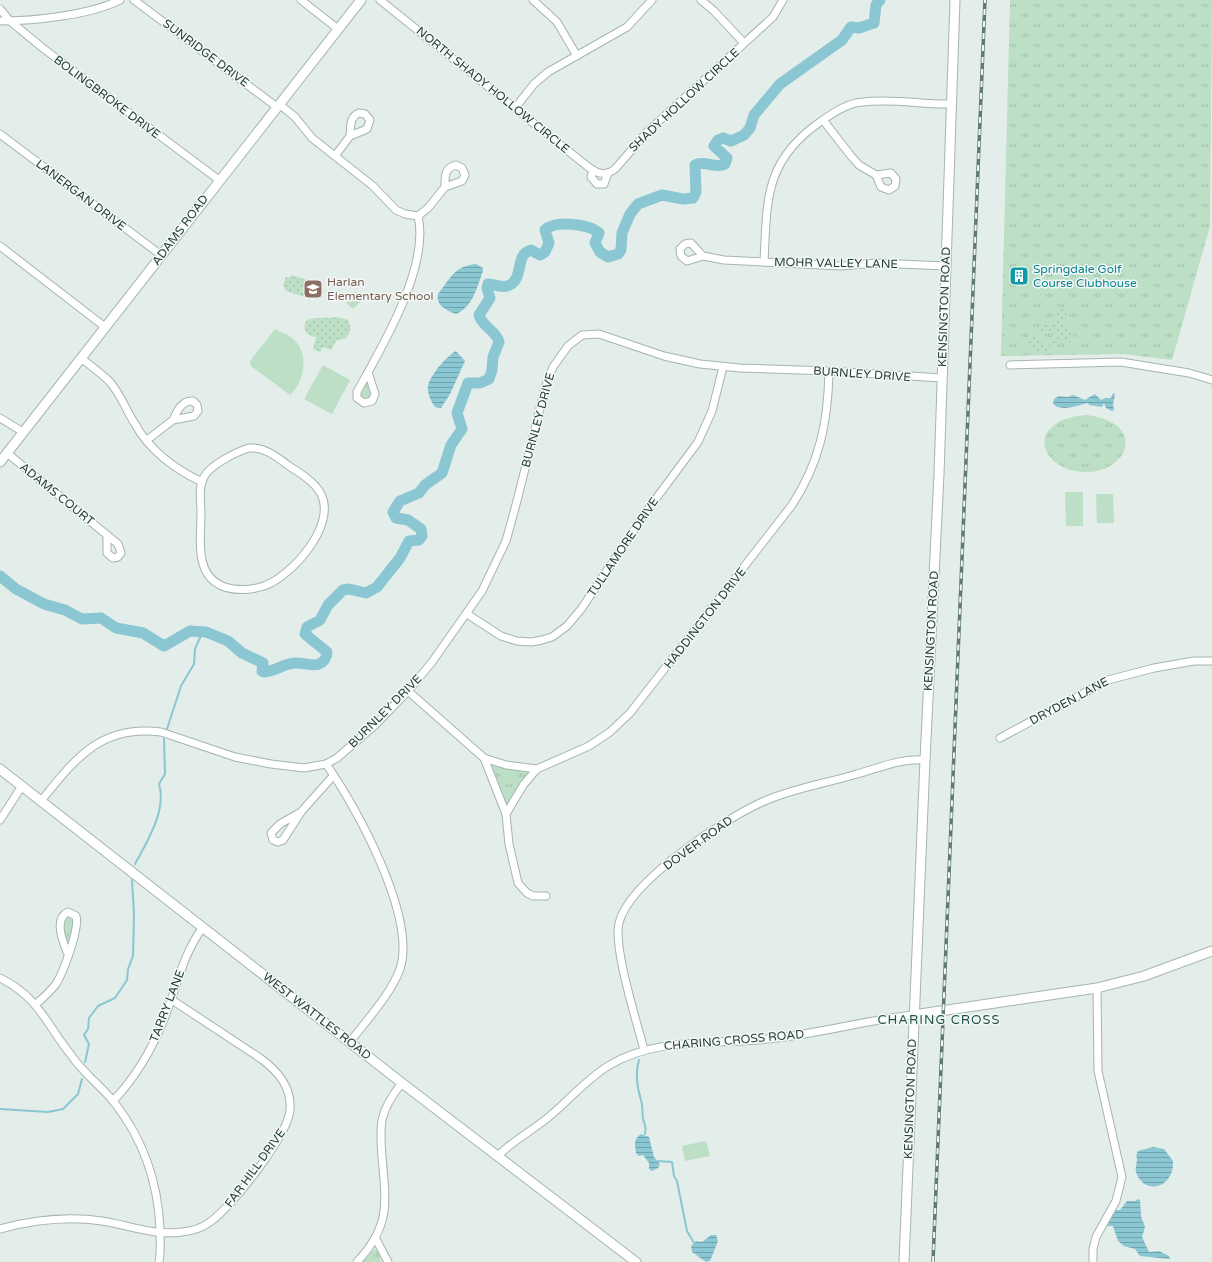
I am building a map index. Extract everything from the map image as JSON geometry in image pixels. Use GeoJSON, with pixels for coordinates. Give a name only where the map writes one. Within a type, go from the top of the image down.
{"type":"FeatureCollection","features":[{"type":"Feature","properties":{"kind":"street"},"geometry":{"type":"LineString","coordinates":[[0,21],[85,11],[120,0]]}},
{"type":"Feature","properties":{"kind":"street","name":"SUNRIDGE DRIVE"},"geometry":{"type":"LineString","coordinates":[[134,0],[295,117],[312,138],[373,186],[396,210],[405,214],[418,216]]}},
{"type":"Feature","properties":{"kind":"street"},"geometry":{"type":"LineString","coordinates":[[301,0],[338,29]]}},
{"type":"Feature","properties":{"kind":"street","name":"ADAMS ROAD"},"geometry":{"type":"LineString","coordinates":[[0,462],[361,0]]}},
{"type":"Feature","properties":{"kind":"street","name":"NORTH SHADY HOLLOW CIRCLE"},"geometry":{"type":"LineString","coordinates":[[380,0],[593,170],[603,174],[608,174]]}},
{"type":"Feature","properties":{"kind":"street"},"geometry":{"type":"LineString","coordinates":[[533,0],[557,22],[577,56]]}},
{"type":"Feature","properties":{"kind":"street"},"geometry":{"type":"LineString","coordinates":[[515,108],[542,77],[626,28],[652,0]]}},
{"type":"Feature","properties":{"kind":"street"},"geometry":{"type":"LineString","coordinates":[[701,0],[714,11],[744,43]]}},
{"type":"Feature","properties":{"kind":"street","name":"SHADY HOLLOW CIRCLE"},"geometry":{"type":"LineString","coordinates":[[593,170],[591,177],[597,184],[604,184],[608,174],[616,168],[647,132],[772,17],[783,0]]}},
{"type":"Feature","properties":{"kind":"street","name":"KENSINGTON ROAD"},"geometry":{"type":"LineString","coordinates":[[904,1262],[913,1014],[939,474],[955,0]]}},
{"type":"Feature","properties":{"kind":"street","name":"BOLINGBROKE DRIVE"},"geometry":{"type":"LineString","coordinates":[[0,9],[10,21],[106,96],[219,180]]}},
{"type":"Feature","properties":{"kind":"street"},"geometry":{"type":"LineString","coordinates":[[764,262],[768,198],[776,170],[796,142],[823,120],[846,106],[865,101],[952,104]]}},
{"type":"Feature","properties":{"kind":"street"},"geometry":{"type":"LineString","coordinates":[[823,120],[859,165],[876,175]]}},
{"type":"Feature","properties":{"kind":"street","name":"LANERGAN DRIVE"},"geometry":{"type":"LineString","coordinates":[[0,134],[161,255]]}},
{"type":"Feature","properties":{"kind":"street"},"geometry":{"type":"LineString","coordinates":[[335,156],[350,136]]}},
{"type":"Feature","properties":{"kind":"street"},"geometry":{"type":"LineString","coordinates":[[368,372],[404,302],[420,238],[418,216],[428,208],[445,187]]}},
{"type":"Feature","properties":{"kind":"street"},"geometry":{"type":"LineString","coordinates":[[0,246],[105,327]]}},
{"type":"Feature","properties":{"kind":"street","name":"MOHR VALLEY LANE"},"geometry":{"type":"LineString","coordinates":[[703,256],[716,260],[849,266],[876,263],[946,266]]}},
{"type":"Feature","properties":{"kind":"street","name":"BURNLEY DRIVE"},"geometry":{"type":"LineString","coordinates":[[41,801],[85,751],[105,738],[127,732],[150,730],[161,732],[235,757],[271,764],[304,768],[326,764],[337,758],[352,746],[408,691],[467,614],[482,591],[506,541],[545,388],[553,367],[568,346],[582,335],[599,334],[664,356],[700,364],[723,367],[829,371],[942,378]]}},
{"type":"Feature","properties":{"kind":"street"},"geometry":{"type":"LineString","coordinates":[[81,358],[110,382],[122,400],[135,425],[147,440],[175,466],[202,482]]}},
{"type":"Feature","properties":{"kind":"street"},"geometry":{"type":"LineString","coordinates":[[1010,365],[1121,362],[1188,373],[1212,380]]}},
{"type":"Feature","properties":{"kind":"street","name":"TULLAMORE DRIVE"},"geometry":{"type":"LineString","coordinates":[[467,614],[501,636],[516,641],[532,642],[542,640],[552,637],[567,626],[582,608],[646,512],[698,442],[712,411],[723,367]]}},
{"type":"Feature","properties":{"kind":"street","name":"HADDINGTON DRIVE"},"geometry":{"type":"LineString","coordinates":[[506,814],[524,784],[537,769],[585,748],[619,724],[651,688],[792,505],[812,471],[820,445],[827,413],[829,371]]}},
{"type":"Feature","properties":{"kind":"street"},"geometry":{"type":"LineString","coordinates":[[0,418],[23,432]]}},
{"type":"Feature","properties":{"kind":"street"},"geometry":{"type":"LineString","coordinates":[[147,440],[173,420]]}},
{"type":"Feature","properties":{"kind":"street"},"geometry":{"type":"LineString","coordinates":[[249,448],[262,449],[272,454],[296,471],[319,490],[324,506],[322,526],[316,537],[297,561],[286,573],[270,583],[256,588],[241,590],[222,586],[210,578],[202,560],[200,547],[202,482],[206,474],[236,452],[249,448]]}},
{"type":"Feature","properties":{"kind":"street","name":"ADAMS COURT"},"geometry":{"type":"LineString","coordinates":[[7,453],[107,536]]}},
{"type":"Feature","properties":{"kind":"street","name":"DRYDEN LANE"},"geometry":{"type":"LineString","coordinates":[[1000,738],[1108,680],[1154,668],[1194,661],[1212,661]]}},
{"type":"Feature","properties":{"kind":"street"},"geometry":{"type":"LineString","coordinates":[[408,691],[484,758],[506,765],[537,769]]}},
{"type":"Feature","properties":{"kind":"street"},"geometry":{"type":"LineString","coordinates":[[484,758],[506,814],[509,844],[518,883],[527,893],[546,896]]}},
{"type":"Feature","properties":{"kind":"street","name":"DOVER ROAD"},"geometry":{"type":"LineString","coordinates":[[644,1050],[624,969],[618,935],[621,916],[637,892],[664,868],[696,843],[735,816],[758,804],[785,794],[890,764],[912,760],[925,760]]}},
{"type":"Feature","properties":{"kind":"street"},"geometry":{"type":"LineString","coordinates":[[326,764],[363,827],[382,868],[397,914],[403,945],[401,963],[394,980],[350,1042]]}},
{"type":"Feature","properties":{"kind":"street","name":"WEST WATTLES ROAD"},"geometry":{"type":"LineString","coordinates":[[0,769],[402,1083],[636,1262]]}},
{"type":"Feature","properties":{"kind":"street"},"geometry":{"type":"LineString","coordinates":[[301,812],[276,827],[271,833],[273,840],[278,842],[283,840],[301,812],[334,776]]}},
{"type":"Feature","properties":{"kind":"street"},"geometry":{"type":"LineString","coordinates":[[0,820],[22,786]]}},
{"type":"Feature","properties":{"kind":"street"},"geometry":{"type":"LineString","coordinates":[[36,1004],[55,985],[68,954],[77,924],[76,916],[68,912],[62,918],[60,925],[68,954]]}},
{"type":"Feature","properties":{"kind":"street","name":"TARRY LANE"},"geometry":{"type":"LineString","coordinates":[[113,1102],[133,1076],[152,1046],[172,1000],[187,952],[203,927]]}},
{"type":"Feature","properties":{"kind":"street","name":"CHARING CROSS ROAD"},"geometry":{"type":"LineString","coordinates":[[498,1156],[505,1149],[548,1118],[598,1072],[617,1061],[644,1050],[668,1045],[774,1039],[913,1014],[1097,988],[1144,976],[1212,951]]}},
{"type":"Feature","properties":{"kind":"street"},"geometry":{"type":"LineString","coordinates":[[0,978],[21,991],[36,1004],[71,1056],[113,1102],[137,1138],[152,1172],[158,1202],[160,1232],[159,1262]]}},
{"type":"Feature","properties":{"kind":"street"},"geometry":{"type":"LineString","coordinates":[[1093,1262],[1094,1246],[1098,1234],[1116,1201],[1122,1177],[1098,1071],[1097,988]]}},
{"type":"Feature","properties":{"kind":"street","name":"FAR HILL DRIVE"},"geometry":{"type":"LineString","coordinates":[[0,1229],[34,1222],[70,1218],[102,1221],[160,1232],[175,1233],[197,1229],[217,1217],[236,1196],[277,1141],[287,1124],[290,1110],[286,1087],[271,1066],[172,1000]]}},
{"type":"Feature","properties":{"kind":"street"},"geometry":{"type":"LineString","coordinates":[[357,1262],[376,1239],[383,1220],[386,1201],[380,1144],[382,1121],[393,1094],[402,1083]]}},
{"type":"Feature","properties":{"kind":"street"},"geometry":{"type":"LineString","coordinates":[[376,1239],[388,1262]]}},
{"type":"Feature","properties":{"kind":"green space"},"geometry":{"type":"Polygon","coordinates":[[[1010,0],[1212,0],[1210,226],[1172,360],[1123,354],[1001,356],[1010,0]]]}},
{"type":"Feature","properties":{"kind":"green space"},"geometry":{"type":"Polygon","coordinates":[[[291,275],[314,282],[310,294],[305,297],[286,291],[283,285],[286,277],[290,278],[291,275]]]}},
{"type":"Feature","properties":{"kind":"green space"},"geometry":{"type":"Polygon","coordinates":[[[356,292],[364,298],[353,309],[346,303],[356,292]]]}},
{"type":"Feature","properties":{"kind":"green space"},"geometry":{"type":"Polygon","coordinates":[[[1062,309],[1067,314],[1064,326],[1073,328],[1073,341],[1068,342],[1062,339],[1057,341],[1058,346],[1049,346],[1048,351],[1041,353],[1029,343],[1030,337],[1037,337],[1045,345],[1058,334],[1035,331],[1035,327],[1037,325],[1052,324],[1055,322],[1056,313],[1062,309]]]}},
{"type":"Feature","properties":{"kind":"green space"},"geometry":{"type":"Polygon","coordinates":[[[337,317],[348,320],[350,332],[348,336],[336,341],[331,350],[323,347],[320,352],[313,349],[316,337],[306,332],[306,321],[309,319],[337,317]]]}},
{"type":"Feature","properties":{"kind":"green space"},"geometry":{"type":"Polygon","coordinates":[[[275,329],[292,338],[298,344],[303,358],[302,375],[295,389],[290,395],[251,366],[250,361],[275,329]]]}},
{"type":"Feature","properties":{"kind":"green space"},"geometry":{"type":"Polygon","coordinates":[[[323,365],[350,380],[332,414],[304,399],[323,365]]]}},
{"type":"Feature","properties":{"kind":"green space"},"geometry":{"type":"Polygon","coordinates":[[[367,384],[371,394],[369,399],[365,400],[361,394],[367,384]]]}},
{"type":"Feature","properties":{"kind":"green space"},"geometry":{"type":"Polygon","coordinates":[[[1087,415],[1108,421],[1120,429],[1126,440],[1124,451],[1117,461],[1105,469],[1089,472],[1071,470],[1057,463],[1051,458],[1045,446],[1045,439],[1047,433],[1053,426],[1061,421],[1087,415]]]}},
{"type":"Feature","properties":{"kind":"green space"},"geometry":{"type":"Polygon","coordinates":[[[1065,492],[1083,492],[1083,526],[1066,526],[1065,492]]]}},
{"type":"Feature","properties":{"kind":"green space"},"geometry":{"type":"Polygon","coordinates":[[[1096,494],[1113,494],[1114,523],[1097,523],[1096,494]]]}},
{"type":"Feature","properties":{"kind":"green space"},"geometry":{"type":"Polygon","coordinates":[[[490,764],[530,771],[508,804],[505,804],[490,764]]]}},
{"type":"Feature","properties":{"kind":"green space"},"geometry":{"type":"Polygon","coordinates":[[[67,917],[74,919],[73,929],[68,945],[63,927],[67,917]]]}},
{"type":"Feature","properties":{"kind":"green space"},"geometry":{"type":"Polygon","coordinates":[[[706,1141],[710,1156],[685,1161],[682,1146],[706,1141]]]}},
{"type":"Feature","properties":{"kind":"green space"},"geometry":{"type":"Polygon","coordinates":[[[375,1249],[378,1251],[381,1262],[362,1262],[375,1249]]]}},
{"type":"Feature","properties":{"kind":"water"},"geometry":{"type":"Polygon","coordinates":[[[476,264],[483,268],[483,271],[474,296],[467,307],[456,314],[442,307],[439,302],[438,294],[450,278],[463,267],[476,264]]]}},
{"type":"Feature","properties":{"kind":"water"},"geometry":{"type":"Polygon","coordinates":[[[456,351],[465,361],[450,394],[441,408],[435,407],[428,392],[429,382],[439,366],[456,351]]]}},
{"type":"Feature","properties":{"kind":"water"},"geometry":{"type":"Polygon","coordinates":[[[1113,393],[1115,394],[1113,405],[1114,410],[1112,411],[1106,408],[1104,403],[1102,407],[1089,405],[1088,403],[1075,407],[1059,408],[1053,403],[1054,399],[1059,396],[1068,397],[1073,395],[1085,400],[1095,394],[1101,400],[1111,398],[1113,393]]]}},
{"type":"Feature","properties":{"kind":"water"},"geometry":{"type":"Polygon","coordinates":[[[641,1134],[649,1137],[654,1157],[660,1164],[658,1168],[652,1171],[649,1169],[649,1163],[643,1155],[639,1156],[636,1153],[636,1140],[641,1134]]]}},
{"type":"Feature","properties":{"kind":"water"},"geometry":{"type":"Polygon","coordinates":[[[1153,1147],[1164,1149],[1173,1161],[1172,1171],[1169,1178],[1158,1186],[1145,1184],[1136,1172],[1136,1155],[1138,1151],[1153,1147]]]}},
{"type":"Feature","properties":{"kind":"water"},"geometry":{"type":"Polygon","coordinates":[[[1138,1199],[1140,1200],[1141,1216],[1145,1227],[1142,1237],[1149,1252],[1159,1251],[1169,1256],[1170,1259],[1140,1256],[1135,1249],[1124,1246],[1118,1241],[1113,1226],[1106,1226],[1116,1210],[1120,1210],[1127,1201],[1135,1201],[1138,1199]]]}},
{"type":"Feature","properties":{"kind":"water"},"geometry":{"type":"Polygon","coordinates":[[[711,1235],[716,1235],[718,1241],[710,1261],[706,1262],[692,1252],[691,1246],[696,1241],[702,1242],[711,1235]]]}},
{"type":"Feature","properties":{"kind":"waterway"},"geometry":{"type":"LineString","coordinates":[[0,576],[16,589],[44,604],[65,610],[82,619],[101,618],[116,628],[143,633],[164,646],[190,631],[206,632],[228,641],[242,653],[263,663],[262,671],[264,672],[294,663],[314,665],[321,663],[325,659],[327,652],[305,634],[307,627],[320,620],[328,605],[343,590],[349,589],[366,593],[377,587],[400,558],[409,541],[419,540],[422,536],[421,529],[408,520],[396,518],[393,512],[400,501],[419,493],[425,485],[442,473],[451,445],[462,429],[457,413],[468,383],[480,383],[489,379],[492,370],[493,357],[499,342],[495,334],[483,323],[479,315],[490,298],[487,288],[488,284],[507,286],[513,283],[516,279],[521,262],[526,252],[531,250],[540,255],[545,252],[549,243],[545,230],[556,225],[581,225],[595,230],[599,233],[595,243],[600,252],[608,257],[618,254],[621,250],[622,233],[630,214],[638,204],[662,195],[683,199],[693,198],[696,192],[695,165],[702,163],[718,166],[725,164],[727,158],[714,146],[718,140],[723,138],[731,141],[744,135],[750,128],[754,115],[780,84],[842,40],[851,27],[859,28],[874,23],[876,5],[880,0]]}},
{"type":"Feature","properties":{"kind":"waterway"},"geometry":{"type":"LineString","coordinates":[[167,729],[181,686],[194,664],[195,649],[203,631]]}},
{"type":"Feature","properties":{"kind":"waterway"},"geometry":{"type":"LineString","coordinates":[[135,864],[150,836],[158,815],[161,794],[159,784],[165,774],[164,739]]}},
{"type":"Feature","properties":{"kind":"waterway"},"geometry":{"type":"LineString","coordinates":[[85,1062],[89,1044],[84,1035],[88,1029],[89,1018],[98,1006],[115,998],[127,980],[128,969],[133,956],[134,915],[132,880]]}},
{"type":"Feature","properties":{"kind":"waterway"},"geometry":{"type":"LineString","coordinates":[[639,1060],[637,1080],[643,1119],[646,1128],[645,1134]]}},
{"type":"Feature","properties":{"kind":"waterway"},"geometry":{"type":"LineString","coordinates":[[0,1109],[48,1112],[63,1109],[78,1094],[82,1079]]}},
{"type":"Feature","properties":{"kind":"waterway"},"geometry":{"type":"LineString","coordinates":[[658,1161],[672,1162],[687,1231],[694,1243]]}},
{"type":"Feature","properties":{"kind":"railway"},"geometry":{"type":"LineString","coordinates":[[933,1262],[985,0]]}},
{"type":"Feature","properties":{"kind":"place","name":"Springdale Golf Course Clubhouse"},"geometry":{"type":"Point","coordinates":[1019,276]}},
{"type":"Feature","properties":{"kind":"place","name":"Harlan Elementary School"},"geometry":{"type":"Point","coordinates":[313,289]}},
{"type":"Feature","properties":{"kind":"district","name":"CHARING CROSS"},"geometry":{"type":"Point","coordinates":[939,1019]}}]}
